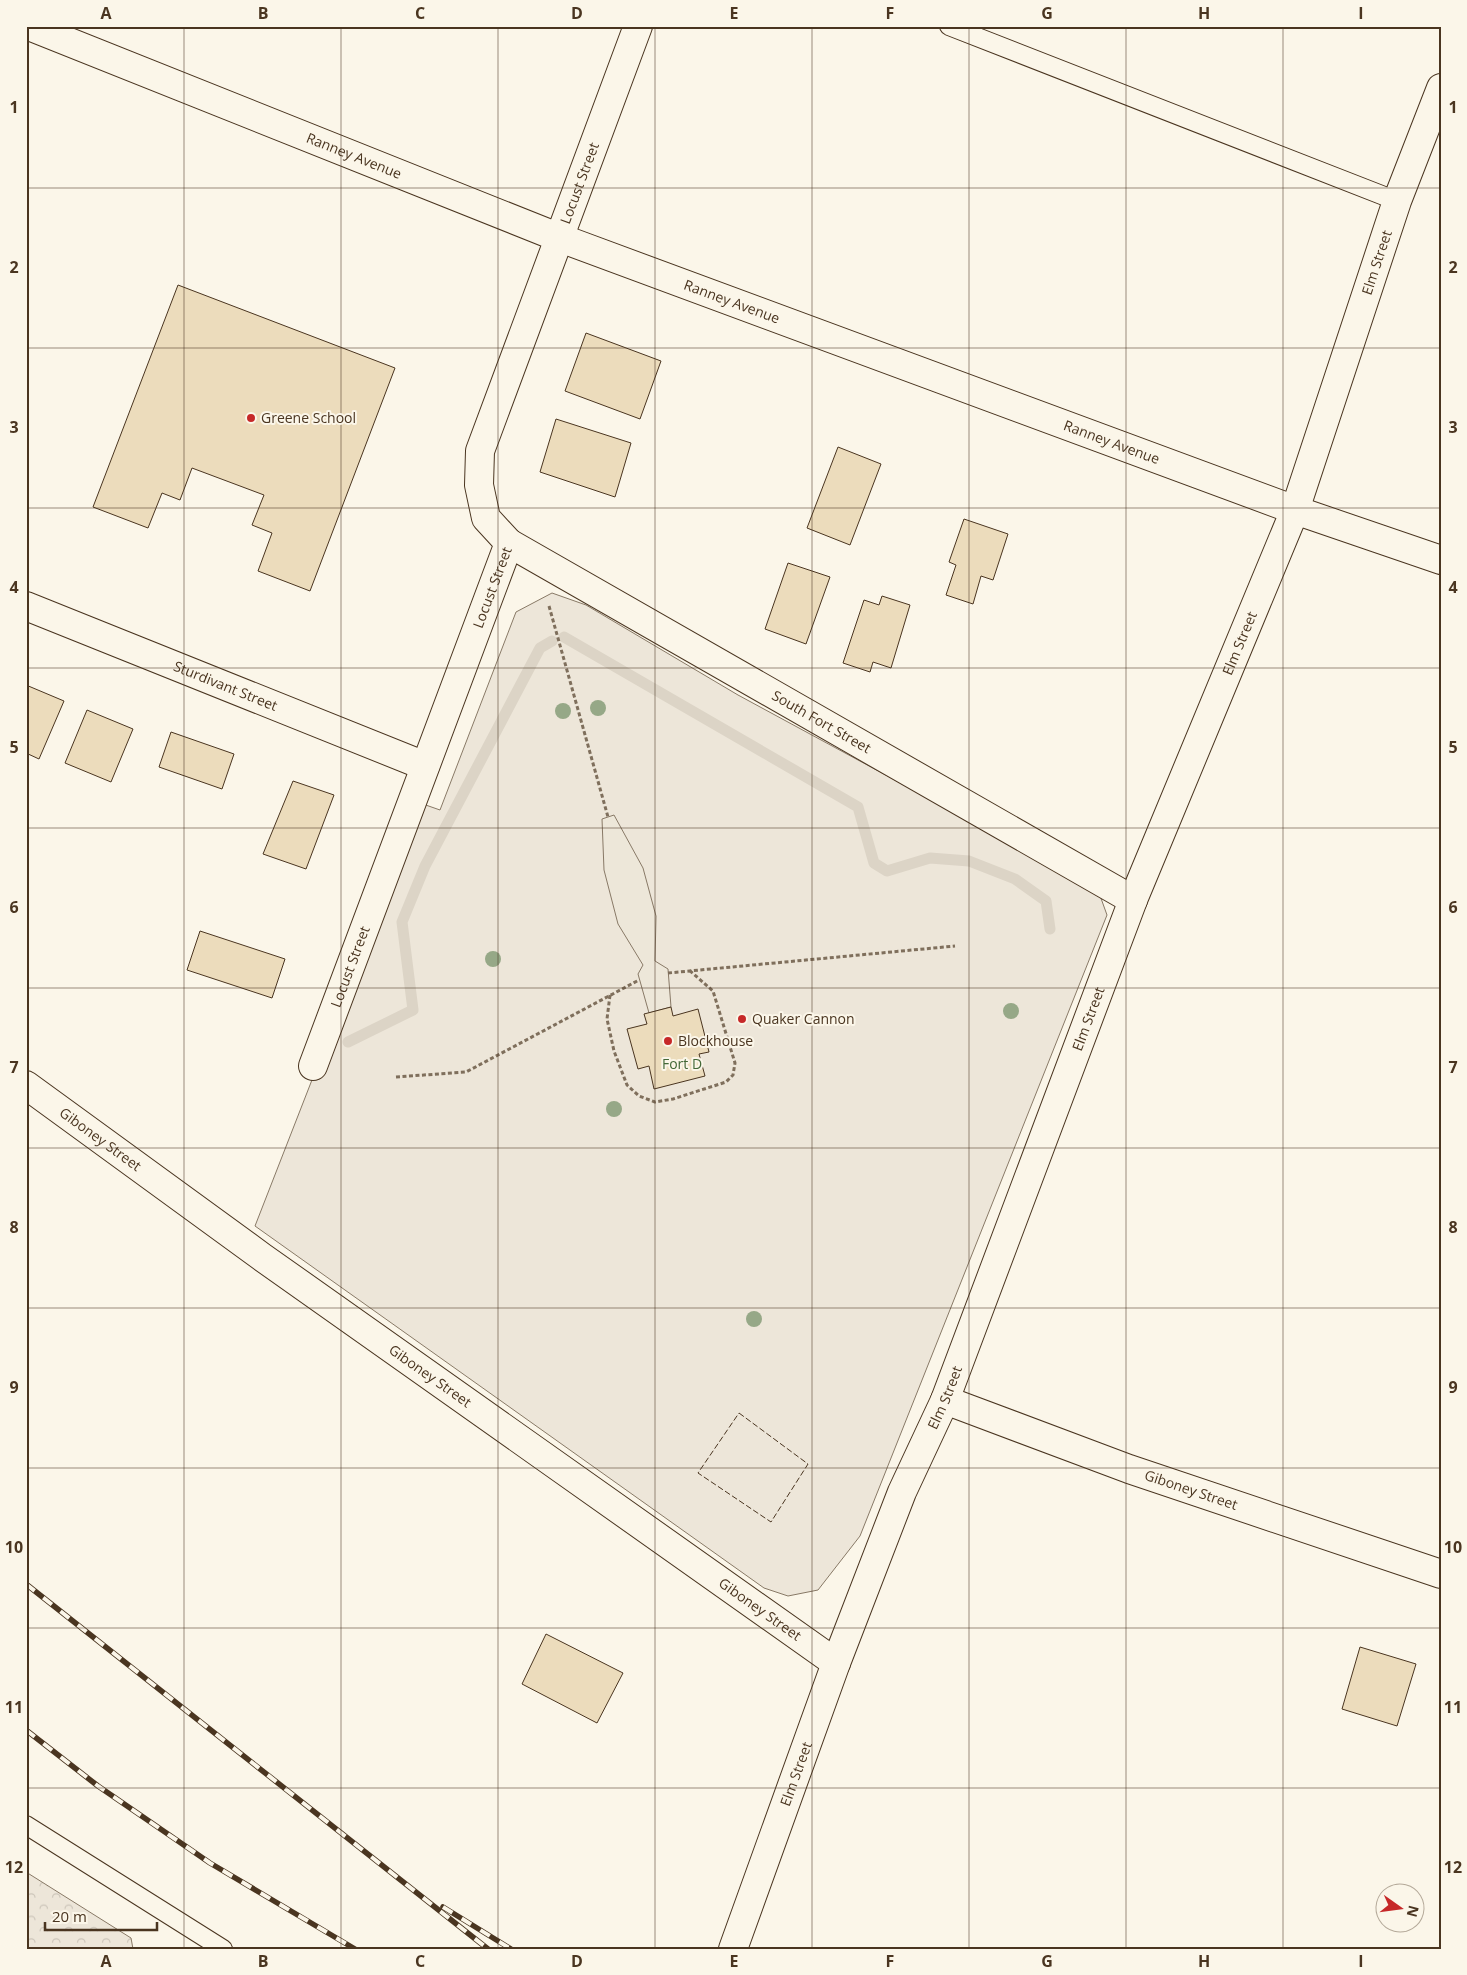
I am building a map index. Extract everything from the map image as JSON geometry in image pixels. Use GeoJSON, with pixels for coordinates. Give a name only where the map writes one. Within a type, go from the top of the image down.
{"type":"FeatureCollection","features":[{"type":"Feature","properties":{"kind":"street","name":"Ranney Avenue"},"geometry":{"type":"LineString","coordinates":[[29,26],[560,238],[1295,510],[1441,560]]}},
{"type":"Feature","properties":{"kind":"street","name":"Locust Street"},"geometry":{"type":"LineString","coordinates":[[313,1066],[509,543],[486,518],[479,485],[480,451],[638,26]]}},
{"type":"Feature","properties":{"kind":"street","name":"Elm Street"},"geometry":{"type":"LineString","coordinates":[[733,1949],[836,1663],[902,1492],[945,1400],[1133,900],[1295,510],[1397,200],[1441,88]]}},
{"type":"Feature","properties":{"kind":"street","name":"South Fort Street"},"geometry":{"type":"LineString","coordinates":[[509,543],[588,586],[1133,900]]}},
{"type":"Feature","properties":{"kind":"street","name":"Sturdivant Street"},"geometry":{"type":"LineString","coordinates":[[26,606],[425,766]]}},
{"type":"Feature","properties":{"kind":"street","name":"Giboney Street"},"geometry":{"type":"LineString","coordinates":[[26,1085],[262,1257],[836,1663]]}},
{"type":"Feature","properties":{"kind":"street","name":"Giboney Street"},"geometry":{"type":"LineString","coordinates":[[945,1400],[1129,1469],[1441,1574]]}},
{"type":"Feature","properties":{"kind":"lane"},"geometry":{"type":"LineString","coordinates":[[949,26],[1397,200]]}},
{"type":"Feature","properties":{"kind":"lane"},"geometry":{"type":"LineString","coordinates":[[26,1825],[223,1949]]}},
{"type":"Feature","properties":{"kind":"path"},"geometry":{"type":"LineString","coordinates":[[537,559],[608,817]]}},
{"type":"Feature","properties":{"kind":"path"},"geometry":{"type":"LineString","coordinates":[[668,973],[955,946]]}},
{"type":"Feature","properties":{"kind":"path"},"geometry":{"type":"LineString","coordinates":[[610,995],[607,1019],[614,1051],[627,1084],[639,1096],[655,1102],[673,1099],[726,1082],[733,1075],[735,1063],[713,991],[689,970]]}},
{"type":"Feature","properties":{"kind":"path"},"geometry":{"type":"LineString","coordinates":[[396,1077],[466,1072],[639,980]]}},
{"type":"Feature","properties":{"kind":"green space","name":"Fort D"},"geometry":{"type":"Polygon","coordinates":[[[552,593],[586,605],[738,695],[1098,890],[1107,915],[860,1536],[818,1590],[788,1596],[764,1588],[255,1226],[420,803],[440,810],[516,612],[552,593]]]}},
{"type":"Feature","properties":{"kind":"green space"},"geometry":{"type":"Polygon","coordinates":[[[26,1872],[131,1938],[133,1949],[26,1949],[26,1872]]]}},
{"type":"Feature","properties":{"kind":"shaded area"},"geometry":{"type":"Polygon","coordinates":[[[614,815],[643,868],[656,916],[655,961],[668,969],[671,1007],[649,1013],[638,974],[643,965],[618,924],[604,870],[602,819],[614,815]]]}},
{"type":"Feature","properties":{"kind":"building","name":"Greene School"},"geometry":{"type":"Polygon","coordinates":[[[178,285],[395,368],[310,591],[258,571],[272,533],[252,525],[264,495],[192,468],[180,500],[162,493],[148,528],[93,507],[178,285]]]}},
{"type":"Feature","properties":{"kind":"building"},"geometry":{"type":"Polygon","coordinates":[[[586,333],[661,361],[640,419],[565,391],[586,333]]]}},
{"type":"Feature","properties":{"kind":"building"},"geometry":{"type":"Polygon","coordinates":[[[556,419],[631,443],[615,497],[540,472],[556,419]]]}},
{"type":"Feature","properties":{"kind":"building"},"geometry":{"type":"Polygon","coordinates":[[[838,447],[881,464],[850,545],[807,528],[838,447]]]}},
{"type":"Feature","properties":{"kind":"building"},"geometry":{"type":"Polygon","coordinates":[[[964,519],[1008,534],[993,580],[981,576],[973,604],[946,595],[956,565],[949,562],[964,519]]]}},
{"type":"Feature","properties":{"kind":"building"},"geometry":{"type":"Polygon","coordinates":[[[788,563],[830,577],[806,644],[765,629],[788,563]]]}},
{"type":"Feature","properties":{"kind":"building"},"geometry":{"type":"Polygon","coordinates":[[[882,596],[910,605],[891,668],[873,662],[870,672],[843,663],[864,600],[879,605],[882,596]]]}},
{"type":"Feature","properties":{"kind":"building"},"geometry":{"type":"Polygon","coordinates":[[[26,685],[64,701],[39,759],[26,753],[26,685]]]}},
{"type":"Feature","properties":{"kind":"building"},"geometry":{"type":"Polygon","coordinates":[[[87,710],[133,729],[111,782],[65,763],[87,710]]]}},
{"type":"Feature","properties":{"kind":"building"},"geometry":{"type":"Polygon","coordinates":[[[171,732],[234,754],[222,789],[159,767],[171,732]]]}},
{"type":"Feature","properties":{"kind":"building"},"geometry":{"type":"Polygon","coordinates":[[[293,781],[334,795],[306,869],[263,854],[293,781]]]}},
{"type":"Feature","properties":{"kind":"building"},"geometry":{"type":"Polygon","coordinates":[[[200,931],[285,959],[272,998],[187,970],[200,931]]]}},
{"type":"Feature","properties":{"kind":"building","name":"Blockhouse"},"geometry":{"type":"Polygon","coordinates":[[[671,1007],[673,1016],[698,1009],[709,1052],[699,1054],[705,1076],[654,1089],[649,1066],[638,1069],[627,1029],[647,1024],[644,1014],[671,1007]]]}},
{"type":"Feature","properties":{"kind":"building"},"geometry":{"type":"Polygon","coordinates":[[[546,1634],[623,1673],[597,1723],[522,1684],[546,1634]]]}},
{"type":"Feature","properties":{"kind":"building"},"geometry":{"type":"Polygon","coordinates":[[[1360,1647],[1416,1664],[1397,1726],[1342,1709],[1360,1647]]]}},
{"type":"Feature","properties":{"kind":"waterway"},"geometry":{"type":"LineString","coordinates":[[564,637],[858,807],[874,863],[887,871],[930,858],[969,861],[1015,879],[1046,901],[1050,929]]}},
{"type":"Feature","properties":{"kind":"waterway"},"geometry":{"type":"LineString","coordinates":[[348,1042],[413,1010],[402,922],[425,866],[540,648],[552,641]]}},
{"type":"Feature","properties":{"kind":"railway"},"geometry":{"type":"LineString","coordinates":[[26,1584],[488,1949]]}},
{"type":"Feature","properties":{"kind":"railway"},"geometry":{"type":"LineString","coordinates":[[26,1730],[98,1786],[210,1863],[355,1949]]}},
{"type":"Feature","properties":{"kind":"railway"},"geometry":{"type":"LineString","coordinates":[[443,1907],[511,1949]]}},
{"type":"Feature","properties":{"kind":"fence"},"geometry":{"type":"LineString","coordinates":[[739,1413],[808,1464],[771,1522],[698,1473],[739,1413]]}},
{"type":"Feature","properties":{"kind":"place","name":"Greene School"},"geometry":{"type":"Point","coordinates":[251,418]}},
{"type":"Feature","properties":{"kind":"place","name":"Quaker Cannon"},"geometry":{"type":"Point","coordinates":[742,1019]}},
{"type":"Feature","properties":{"kind":"place","name":"Blockhouse"},"geometry":{"type":"Point","coordinates":[668,1041]}}]}
